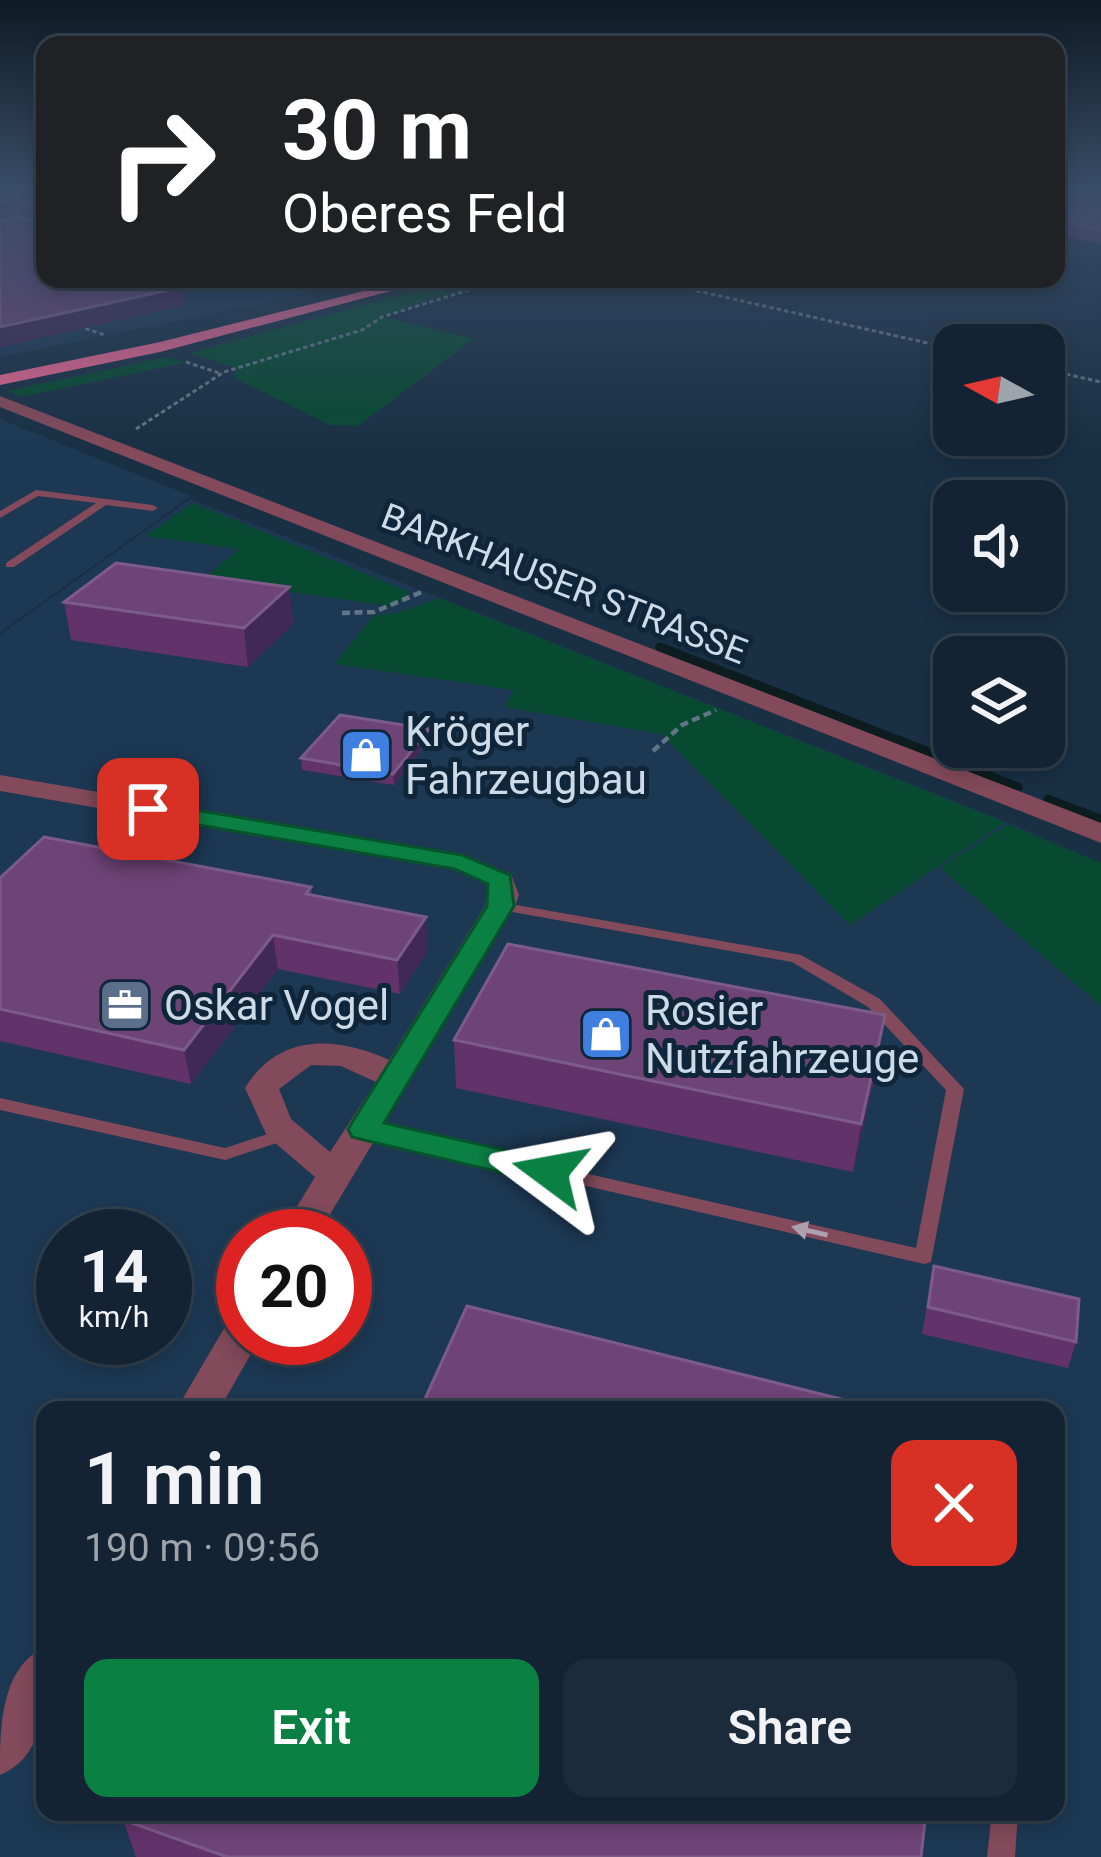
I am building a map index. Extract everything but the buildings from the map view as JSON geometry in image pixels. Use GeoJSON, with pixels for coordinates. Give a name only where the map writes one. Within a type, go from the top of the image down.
{"type":"FeatureCollection","features":[{"type":"Feature","properties":{"kind":"highway"},"geometry":{"type":"LineString","coordinates":[[0,371],[142,346],[362,288]]}},
{"type":"Feature","properties":{"kind":"highway"},"geometry":{"type":"LineString","coordinates":[[0,380],[390,288]]}},
{"type":"Feature","properties":{"kind":"street","name":"BARKHAUSER STRASSE"},"geometry":{"type":"LineString","coordinates":[[0,401],[1101,834]]}},
{"type":"Feature","properties":{"kind":"street"},"geometry":{"type":"LineString","coordinates":[[0,783],[462,863],[501,880],[500,906],[314,1209]]}},
{"type":"Feature","properties":{"kind":"street"},"geometry":{"type":"LineString","coordinates":[[336,1173],[303,1154],[263,1101],[262,1088],[291,1060],[340,1051],[368,1059],[395,1078]]}},
{"type":"Feature","properties":{"kind":"street"},"geometry":{"type":"LineString","coordinates":[[202,1401],[223,1365]]}},
{"type":"Feature","properties":{"kind":"street"},"geometry":{"type":"LineString","coordinates":[[0,1748],[36,1686]]}},
{"type":"Feature","properties":{"kind":"lane"},"geometry":{"type":"LineString","coordinates":[[0,515],[36,493],[153,508]]}},
{"type":"Feature","properties":{"kind":"lane"},"geometry":{"type":"LineString","coordinates":[[10,565],[104,502]]}},
{"type":"Feature","properties":{"kind":"lane"},"geometry":{"type":"LineString","coordinates":[[364,1129],[924,1257],[955,1089],[874,1003],[796,958],[500,906]]}},
{"type":"Feature","properties":{"kind":"lane"},"geometry":{"type":"LineString","coordinates":[[0,1104],[225,1154],[286,1134]]}},
{"type":"Feature","properties":{"kind":"lane"},"geometry":{"type":"LineString","coordinates":[[1001,1857],[1003,1821]]}},
{"type":"Feature","properties":{"kind":"path"},"geometry":{"type":"LineString","coordinates":[[105,441],[130,433],[221,374],[362,331],[382,317],[474,288]]}},
{"type":"Feature","properties":{"kind":"path"},"geometry":{"type":"LineString","coordinates":[[685,288],[933,344]]}},
{"type":"Feature","properties":{"kind":"path"},"geometry":{"type":"LineString","coordinates":[[67,323],[221,374]]}},
{"type":"Feature","properties":{"kind":"path"},"geometry":{"type":"LineString","coordinates":[[1065,374],[1101,382]]}},
{"type":"Feature","properties":{"kind":"path"},"geometry":{"type":"LineString","coordinates":[[342,613],[374,612],[439,585]]}},
{"type":"Feature","properties":{"kind":"path"},"geometry":{"type":"LineString","coordinates":[[653,751],[682,725],[730,702]]}},
{"type":"Feature","properties":{"kind":"shaded area"},"geometry":{"type":"Polygon","coordinates":[[[0,276],[36,276],[36,288],[321,288],[275,301],[0,357],[0,276]]]}},
{"type":"Feature","properties":{"kind":"shaded area"},"geometry":{"type":"Polygon","coordinates":[[[0,419],[191,496],[0,632],[0,419]]]}},
{"type":"Feature","properties":{"kind":"shaded area"},"geometry":{"type":"Polygon","coordinates":[[[190,499],[1007,822],[1101,861],[1008,824],[941,868],[1101,1006],[1101,1857],[0,1857],[0,635],[190,499]],[[193,503],[241,549],[204,578],[409,592],[193,503]]]}},
{"type":"Feature","properties":{"kind":"green space"},"geometry":{"type":"Polygon","coordinates":[[[425,288],[466,288],[379,316],[474,339],[358,426],[330,425],[237,379],[234,374],[239,369],[190,353],[425,288]]]}},
{"type":"Feature","properties":{"kind":"green space"},"geometry":{"type":"Polygon","coordinates":[[[167,357],[184,363],[21,397],[7,391],[167,357]]]}},
{"type":"Feature","properties":{"kind":"green space"},"geometry":{"type":"Polygon","coordinates":[[[193,503],[410,592],[395,607],[203,579],[239,549],[145,536],[193,503]]]}},
{"type":"Feature","properties":{"kind":"green space"},"geometry":{"type":"Polygon","coordinates":[[[439,598],[1005,822],[850,925],[661,734],[505,707],[513,690],[335,664],[374,615],[396,613],[439,598]]]}},
{"type":"Feature","properties":{"kind":"green space"},"geometry":{"type":"Polygon","coordinates":[[[1008,824],[1101,863],[1101,1006],[940,868],[1008,824]]]}},
{"type":"Feature","properties":{"kind":"waterway"},"geometry":{"type":"LineString","coordinates":[[660,647],[1018,787]]}},
{"type":"Feature","properties":{"kind":"waterway"},"geometry":{"type":"LineString","coordinates":[[1048,799],[1086,814]]}},
{"type":"Feature","properties":{"kind":"waterway"},"geometry":{"type":"LineString","coordinates":[[1078,811],[1101,820]]}},
{"type":"Feature","properties":{"kind":"place","name":"Kröger Fahrzeugbau"},"geometry":{"type":"Point","coordinates":[366,755]}},
{"type":"Feature","properties":{"kind":"place","name":"Oskar Vogel"},"geometry":{"type":"Point","coordinates":[125,1005]}},
{"type":"Feature","properties":{"kind":"place","name":"Rosier Nutzfahrzeuge"},"geometry":{"type":"Point","coordinates":[606,1034]}},
{"type":"Feature","properties":{"kind":"route"},"geometry":{"type":"LineString","coordinates":[[148,809],[462,863],[501,880],[500,906],[364,1129],[550,1172]]}}]}
